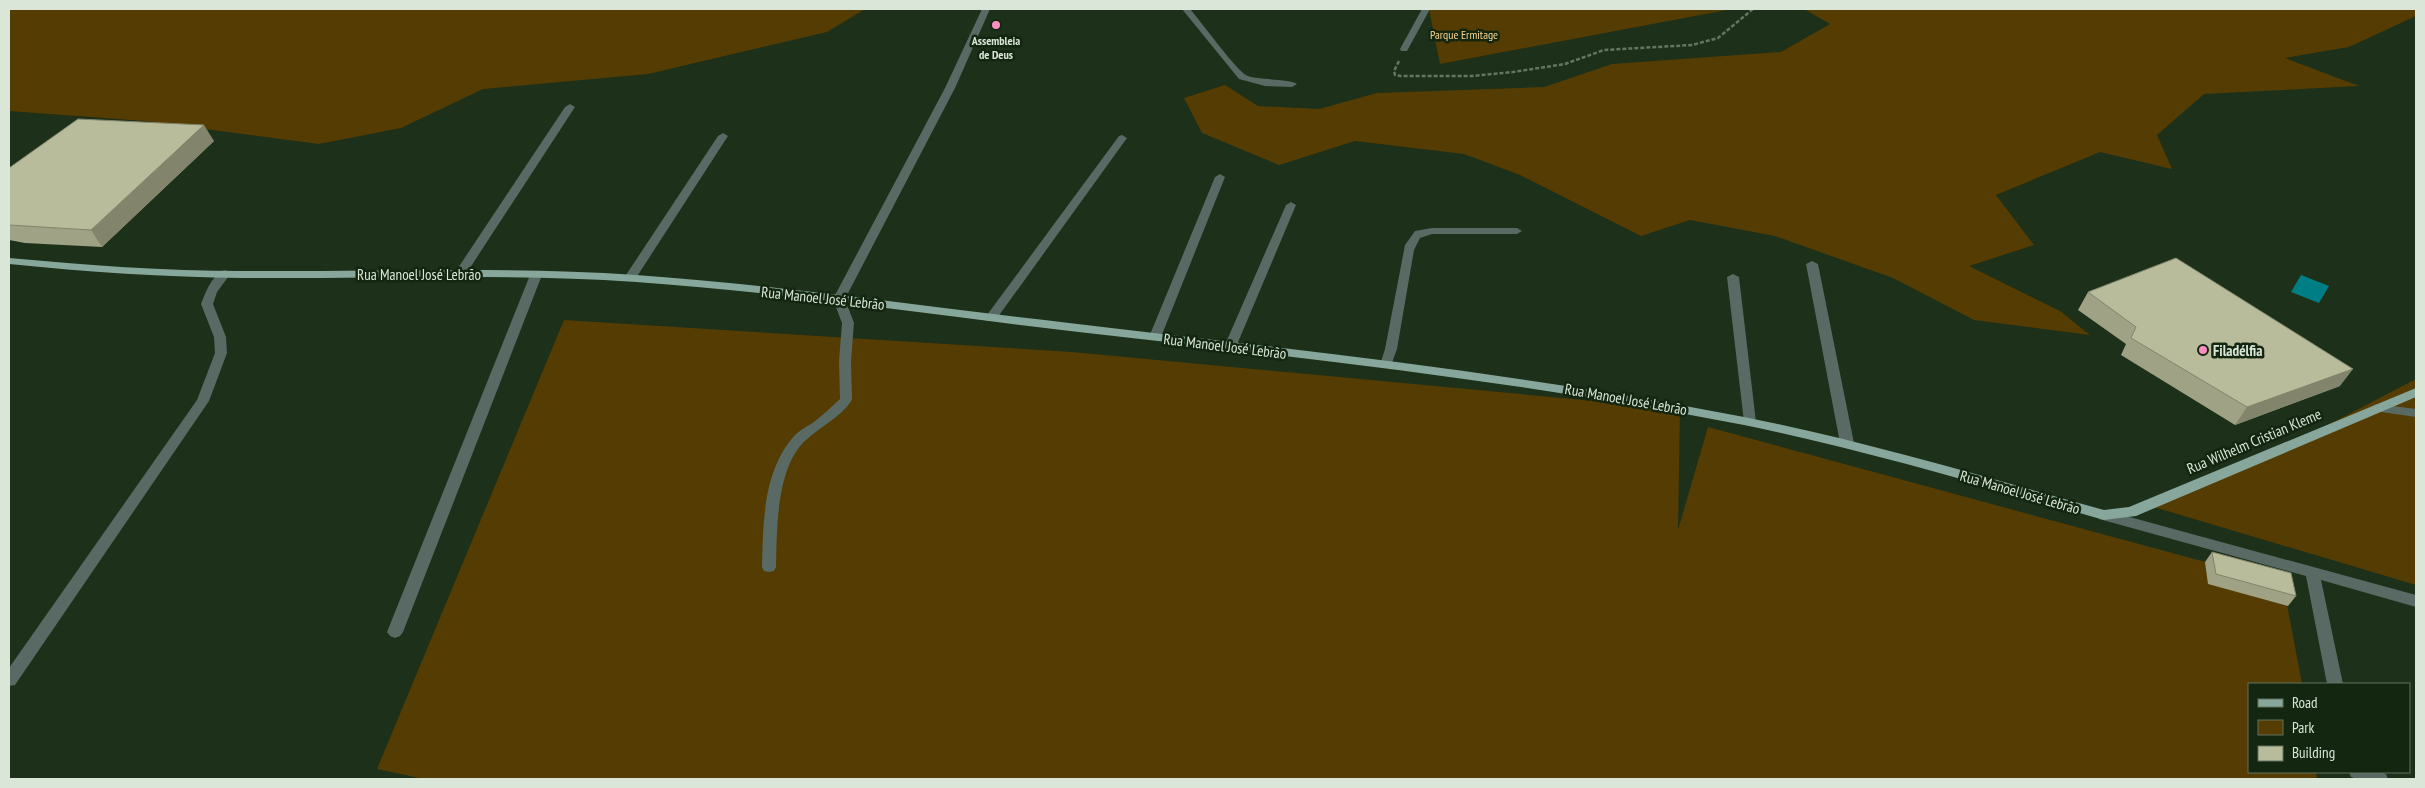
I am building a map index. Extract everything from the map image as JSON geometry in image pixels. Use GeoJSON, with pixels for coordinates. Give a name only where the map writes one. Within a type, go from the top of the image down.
{"type":"FeatureCollection","features":[{"type":"Feature","properties":{"kind":"main road","name":"Rua Manoel José Lebrão"},"geometry":{"type":"LineString","coordinates":[[9,261],[128,270],[225,273],[460,274],[630,278],[839,299],[1386,365],[1541,384],[1750,422],[1848,443],[2104,515]]}},
{"type":"Feature","properties":{"kind":"main road","name":"Rua Wilhelm Cristian Kleme"},"geometry":{"type":"LineString","coordinates":[[2104,515],[2131,512],[2416,392]]}},
{"type":"Feature","properties":{"kind":"street"},"geometry":{"type":"LineString","coordinates":[[769,566],[773,514],[783,463],[790,449],[800,437],[827,418],[846,400],[845,361],[848,323],[839,299],[950,88],[986,9]]}},
{"type":"Feature","properties":{"kind":"street"},"geometry":{"type":"LineString","coordinates":[[1186,9],[1242,76],[1258,82],[1292,84]]}},
{"type":"Feature","properties":{"kind":"street"},"geometry":{"type":"LineString","coordinates":[[1404,49],[1426,9]]}},
{"type":"Feature","properties":{"kind":"street"},"geometry":{"type":"LineString","coordinates":[[460,274],[570,106]]}},
{"type":"Feature","properties":{"kind":"street"},"geometry":{"type":"LineString","coordinates":[[630,278],[723,136]]}},
{"type":"Feature","properties":{"kind":"street"},"geometry":{"type":"LineString","coordinates":[[991,318],[1122,138]]}},
{"type":"Feature","properties":{"kind":"street"},"geometry":{"type":"LineString","coordinates":[[1155,337],[1220,176]]}},
{"type":"Feature","properties":{"kind":"street"},"geometry":{"type":"LineString","coordinates":[[1230,347],[1291,205]]}},
{"type":"Feature","properties":{"kind":"street"},"geometry":{"type":"LineString","coordinates":[[1386,365],[1391,349],[1409,250],[1415,236],[1420,232],[1432,231],[1517,231]]}},
{"type":"Feature","properties":{"kind":"street"},"geometry":{"type":"LineString","coordinates":[[1812,264],[1848,443]]}},
{"type":"Feature","properties":{"kind":"street"},"geometry":{"type":"LineString","coordinates":[[9,680],[203,401],[221,353],[220,337],[207,304],[211,292],[225,273]]}},
{"type":"Feature","properties":{"kind":"street"},"geometry":{"type":"LineString","coordinates":[[395,632],[536,275]]}},
{"type":"Feature","properties":{"kind":"street"},"geometry":{"type":"LineString","coordinates":[[1732,277],[1750,422]]}},
{"type":"Feature","properties":{"kind":"street"},"geometry":{"type":"LineString","coordinates":[[2378,408],[2416,413]]}},
{"type":"Feature","properties":{"kind":"street","name":"Rua Manoel José Lebrão"},"geometry":{"type":"LineString","coordinates":[[2104,515],[2416,601]]}},
{"type":"Feature","properties":{"kind":"street"},"geometry":{"type":"LineString","coordinates":[[2312,572],[2335,683]]}},
{"type":"Feature","properties":{"kind":"street"},"geometry":{"type":"LineString","coordinates":[[2360,773],[2380,779]]}},
{"type":"Feature","properties":{"kind":"path"},"geometry":{"type":"LineString","coordinates":[[1404,49],[1394,71],[1396,75],[1472,76],[1513,72],[1565,64],[1604,50],[1692,45],[1718,38],[1752,9]]}},
{"type":"Feature","properties":{"kind":"green space"},"geometry":{"type":"Polygon","coordinates":[[[9,9],[865,9],[827,32],[648,74],[483,89],[401,128],[319,144],[145,121],[9,111],[9,9]]]}},
{"type":"Feature","properties":{"kind":"green space","name":"Parque Ermitage"},"geometry":{"type":"Polygon","coordinates":[[[1429,9],[1732,9],[1440,64],[1429,9]]]}},
{"type":"Feature","properties":{"kind":"green space"},"geometry":{"type":"Polygon","coordinates":[[[1804,9],[2416,9],[2416,16],[2349,47],[2285,58],[2359,86],[2204,94],[2157,135],[2172,169],[2100,152],[1996,195],[2034,245],[1969,266],[2060,311],[2090,335],[1974,320],[1893,278],[1775,236],[1690,220],[1641,236],[1520,175],[1464,154],[1355,141],[1279,165],[1202,133],[1184,98],[1225,85],[1258,106],[1319,109],[1377,93],[1544,87],[1612,64],[1781,52],[1830,24],[1804,9]]]}},
{"type":"Feature","properties":{"kind":"green space"},"geometry":{"type":"Polygon","coordinates":[[[564,320],[1072,352],[1680,409],[1678,530],[1708,427],[2283,583],[2302,683],[2248,683],[2248,773],[2316,773],[2317,779],[424,779],[377,769],[564,320]]]}},
{"type":"Feature","properties":{"kind":"green space"},"geometry":{"type":"Polygon","coordinates":[[[2416,379],[2416,585],[2147,505],[2299,440],[2416,379]]]}},
{"type":"Feature","properties":{"kind":"water"},"geometry":{"type":"Polygon","coordinates":[[[2301,275],[2329,286],[2319,303],[2291,292],[2301,275]]]}},
{"type":"Feature","properties":{"kind":"building"},"geometry":{"type":"Polygon","coordinates":[[[78,119],[204,125],[91,230],[9,225],[9,168],[78,119]]]}},
{"type":"Feature","properties":{"kind":"building","name":"Filadélfia"},"geometry":{"type":"Polygon","coordinates":[[[2176,258],[2353,369],[2247,407],[2131,338],[2136,327],[2088,292],[2176,258]]]}},
{"type":"Feature","properties":{"kind":"building"},"geometry":{"type":"Polygon","coordinates":[[[2212,552],[2291,573],[2296,596],[2216,574],[2212,552]]]}},
{"type":"Feature","properties":{"kind":"place","name":"Assembleia de Deus"},"geometry":{"type":"Point","coordinates":[996,25]}},
{"type":"Feature","properties":{"kind":"place","name":"Filadélfia"},"geometry":{"type":"Point","coordinates":[2203,350]}}]}
